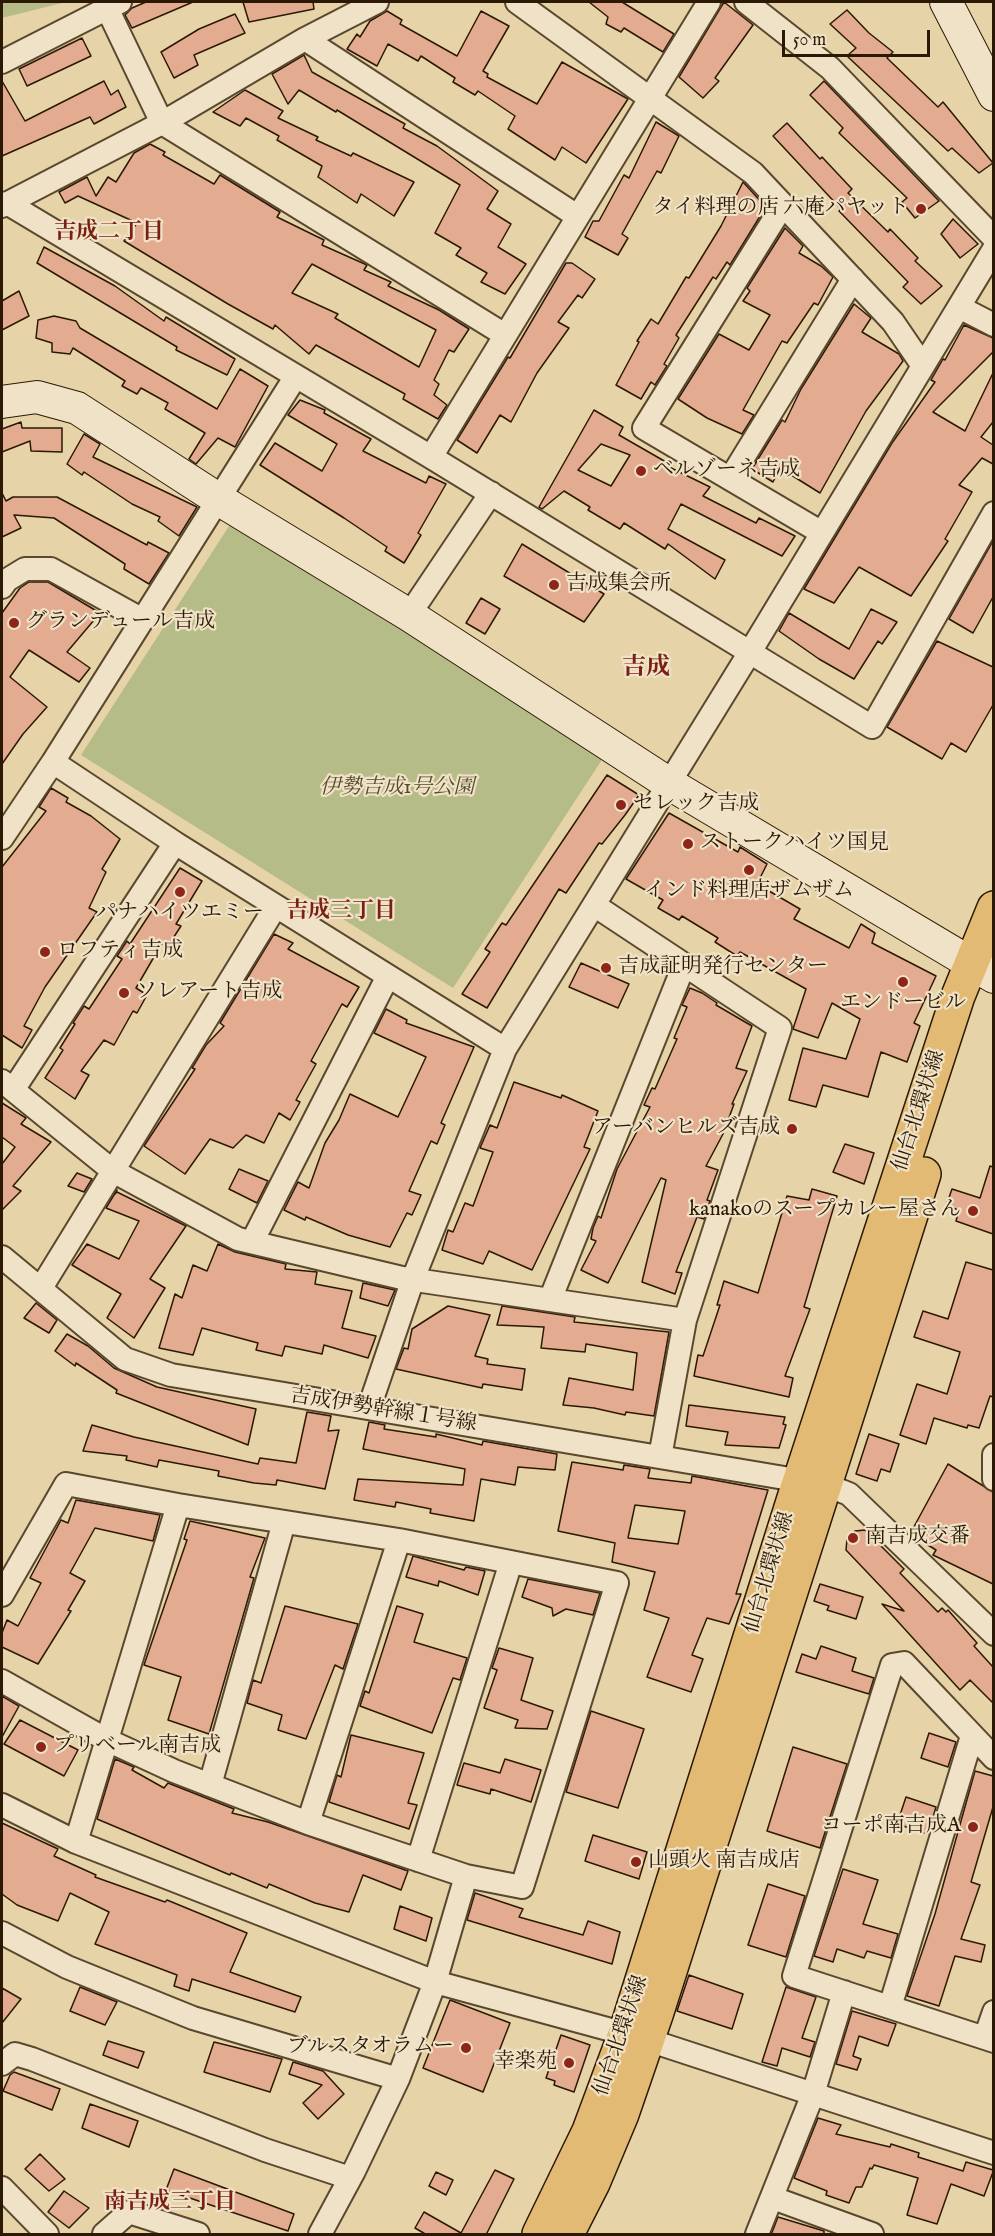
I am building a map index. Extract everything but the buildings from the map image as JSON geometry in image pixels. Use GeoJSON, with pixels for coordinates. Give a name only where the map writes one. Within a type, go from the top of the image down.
{"type":"FeatureCollection","features":[{"type":"Feature","properties":{"kind":"main road","name":"仙台北環状線"},"geometry":{"type":"LineString","coordinates":[[567,2235],[597,2173],[636,2037],[813,1482],[963,1049],[987,970],[993,908]]}},
{"type":"Feature","properties":{"kind":"main road","name":"仙台北環状線"},"geometry":{"type":"LineString","coordinates":[[539,2235],[636,2037]]}},
{"type":"Feature","properties":{"kind":"street"},"geometry":{"type":"LineString","coordinates":[[4,205],[162,123],[305,39],[377,2]]}},
{"type":"Feature","properties":{"kind":"street"},"geometry":{"type":"LineString","coordinates":[[517,2],[753,173],[893,322],[923,366]]}},
{"type":"Feature","properties":{"kind":"street"},"geometry":{"type":"LineString","coordinates":[[431,457],[709,2]]}},
{"type":"Feature","properties":{"kind":"street"},"geometry":{"type":"LineString","coordinates":[[746,2],[830,68],[993,238]]}},
{"type":"Feature","properties":{"kind":"street"},"geometry":{"type":"LineString","coordinates":[[946,2],[993,95]]}},
{"type":"Feature","properties":{"kind":"street"},"geometry":{"type":"LineString","coordinates":[[2,62],[113,5],[162,123],[505,335]]}},
{"type":"Feature","properties":{"kind":"street"},"geometry":{"type":"LineString","coordinates":[[305,39],[577,216]]}},
{"type":"Feature","properties":{"kind":"street"},"geometry":{"type":"LineString","coordinates":[[4,205],[297,376],[872,727],[993,513]]}},
{"type":"Feature","properties":{"kind":"street"},"geometry":{"type":"LineString","coordinates":[[783,205],[644,428],[822,533]]}},
{"type":"Feature","properties":{"kind":"street"},"geometry":{"type":"LineString","coordinates":[[369,1408],[413,1279],[506,1049],[750,652],[993,249]]}},
{"type":"Feature","properties":{"kind":"street"},"geometry":{"type":"LineString","coordinates":[[730,479],[853,279]]}},
{"type":"Feature","properties":{"kind":"street"},"geometry":{"type":"LineString","coordinates":[[959,307],[993,325]]}},
{"type":"Feature","properties":{"kind":"street"},"geometry":{"type":"LineString","coordinates":[[2,838],[297,376]]}},
{"type":"Feature","properties":{"kind":"street"},"geometry":{"type":"LineString","coordinates":[[2,402],[37,397],[77,408],[219,499],[409,615],[668,783],[987,970]]}},
{"type":"Feature","properties":{"kind":"street"},"geometry":{"type":"LineString","coordinates":[[409,615],[491,493]]}},
{"type":"Feature","properties":{"kind":"street"},"geometry":{"type":"LineString","coordinates":[[2,587],[7,580],[26,569],[51,569],[143,620]]}},
{"type":"Feature","properties":{"kind":"street"},"geometry":{"type":"LineString","coordinates":[[52,762],[175,843],[506,1049]]}},
{"type":"Feature","properties":{"kind":"street"},"geometry":{"type":"LineString","coordinates":[[175,843],[7,1086],[112,1171],[238,1239],[413,1279],[685,1320]]}},
{"type":"Feature","properties":{"kind":"street"},"geometry":{"type":"LineString","coordinates":[[594,905],[780,1028],[685,1320],[660,1457]]}},
{"type":"Feature","properties":{"kind":"street"},"geometry":{"type":"LineString","coordinates":[[41,1288],[276,906]]}},
{"type":"Feature","properties":{"kind":"street"},"geometry":{"type":"LineString","coordinates":[[550,1300],[684,964]]}},
{"type":"Feature","properties":{"kind":"street"},"geometry":{"type":"LineString","coordinates":[[252,1242],[388,976]]}},
{"type":"Feature","properties":{"kind":"street","name":"吉成伊勢幹線１号線"},"geometry":{"type":"LineString","coordinates":[[2,1257],[125,1359],[171,1375],[813,1482],[849,1494],[993,1634]]}},
{"type":"Feature","properties":{"kind":"street"},"geometry":{"type":"LineString","coordinates":[[993,1455],[993,1479]]}},
{"type":"Feature","properties":{"kind":"street"},"geometry":{"type":"LineString","coordinates":[[2,1595],[66,1484],[178,1505],[399,1540],[617,1583],[522,1887],[466,1876],[308,1823],[210,1785],[107,1740],[2,1681]]}},
{"type":"Feature","properties":{"kind":"street"},"geometry":{"type":"LineString","coordinates":[[76,1842],[178,1505]]}},
{"type":"Feature","properties":{"kind":"street"},"geometry":{"type":"LineString","coordinates":[[210,1785],[285,1522]]}},
{"type":"Feature","properties":{"kind":"street"},"geometry":{"type":"LineString","coordinates":[[308,1823],[399,1540]]}},
{"type":"Feature","properties":{"kind":"street"},"geometry":{"type":"LineString","coordinates":[[418,1860],[511,1562]]}},
{"type":"Feature","properties":{"kind":"street"},"geometry":{"type":"LineString","coordinates":[[993,1758],[904,1663],[892,1665],[794,1976],[989,2040],[993,2012]]}},
{"type":"Feature","properties":{"kind":"street"},"geometry":{"type":"LineString","coordinates":[[890,2007],[972,1737]]}},
{"type":"Feature","properties":{"kind":"street"},"geometry":{"type":"LineString","coordinates":[[2,1805],[76,1842],[435,1982],[636,2037],[993,2153]]}},
{"type":"Feature","properties":{"kind":"street"},"geometry":{"type":"LineString","coordinates":[[320,2235],[398,2079],[435,1982],[466,1876]]}},
{"type":"Feature","properties":{"kind":"street"},"geometry":{"type":"LineString","coordinates":[[2,1933],[68,1966],[194,2018],[398,2079]]}},
{"type":"Feature","properties":{"kind":"street"},"geometry":{"type":"LineString","coordinates":[[757,2235],[813,2094],[844,1992]]}},
{"type":"Feature","properties":{"kind":"street"},"geometry":{"type":"LineString","coordinates":[[2,2064],[15,2054],[32,2059],[265,2150],[350,2178]]}},
{"type":"Feature","properties":{"kind":"street"},"geometry":{"type":"LineString","coordinates":[[2,2188],[46,2235]]}},
{"type":"Feature","properties":{"kind":"street"},"geometry":{"type":"LineString","coordinates":[[773,2198],[872,2235]]}},
{"type":"Feature","properties":{"kind":"street"},"geometry":{"type":"LineString","coordinates":[[104,2235],[129,2212],[198,2235]]}},
{"type":"Feature","properties":{"kind":"green space"},"geometry":{"type":"Polygon","coordinates":[[[2,2],[66,2],[2,18],[2,2]]]}},
{"type":"Feature","properties":{"kind":"green space","name":"伊勢吉成1号公園"},"geometry":{"type":"Polygon","coordinates":[[[231,523],[605,755],[453,988],[81,755],[231,523]]]}},
{"type":"Feature","properties":{"kind":"place","name":"タイ料理の店 六庵パヤット"},"geometry":{"type":"Point","coordinates":[921,209]}},
{"type":"Feature","properties":{"kind":"place","name":"ベルゾーネ吉成"},"geometry":{"type":"Point","coordinates":[641,471]}},
{"type":"Feature","properties":{"kind":"place","name":"吉成集会所"},"geometry":{"type":"Point","coordinates":[554,585]}},
{"type":"Feature","properties":{"kind":"place","name":"グランデュール吉成"},"geometry":{"type":"Point","coordinates":[14,623]}},
{"type":"Feature","properties":{"kind":"place","name":"セレック吉成"},"geometry":{"type":"Point","coordinates":[621,805]}},
{"type":"Feature","properties":{"kind":"place","name":"ストークハイツ国見"},"geometry":{"type":"Point","coordinates":[688,844]}},
{"type":"Feature","properties":{"kind":"place","name":"インド料理店ザムザム"},"geometry":{"type":"Point","coordinates":[749,870]}},
{"type":"Feature","properties":{"kind":"place","name":"パナハイツエミー"},"geometry":{"type":"Point","coordinates":[180,892]}},
{"type":"Feature","properties":{"kind":"place","name":"ロフティ吉成"},"geometry":{"type":"Point","coordinates":[45,952]}},
{"type":"Feature","properties":{"kind":"place","name":"吉成証明発行センター"},"geometry":{"type":"Point","coordinates":[606,968]}},
{"type":"Feature","properties":{"kind":"place","name":"エンドービル"},"geometry":{"type":"Point","coordinates":[903,982]}},
{"type":"Feature","properties":{"kind":"place","name":"ソレアート吉成"},"geometry":{"type":"Point","coordinates":[124,993]}},
{"type":"Feature","properties":{"kind":"place","name":"アーバンヒルズ吉成"},"geometry":{"type":"Point","coordinates":[792,1129]}},
{"type":"Feature","properties":{"kind":"place","name":"kanakoのスープカレー屋さん"},"geometry":{"type":"Point","coordinates":[973,1211]}},
{"type":"Feature","properties":{"kind":"place","name":"南吉成交番"},"geometry":{"type":"Point","coordinates":[853,1538]}},
{"type":"Feature","properties":{"kind":"place","name":"プリベール南吉成"},"geometry":{"type":"Point","coordinates":[41,1747]}},
{"type":"Feature","properties":{"kind":"place","name":"コーポ南吉成A"},"geometry":{"type":"Point","coordinates":[973,1827]}},
{"type":"Feature","properties":{"kind":"place","name":"山頭火 南吉成店"},"geometry":{"type":"Point","coordinates":[636,1862]}},
{"type":"Feature","properties":{"kind":"place","name":"ブルスタオラムー"},"geometry":{"type":"Point","coordinates":[466,2048]}},
{"type":"Feature","properties":{"kind":"place","name":"幸楽苑"},"geometry":{"type":"Point","coordinates":[569,2063]}},
{"type":"Feature","properties":{"kind":"district","name":"吉成二丁目"},"geometry":{"type":"Point","coordinates":[109,233]}},
{"type":"Feature","properties":{"kind":"district","name":"吉成"},"geometry":{"type":"Point","coordinates":[646,669]}},
{"type":"Feature","properties":{"kind":"district","name":"吉成三丁目"},"geometry":{"type":"Point","coordinates":[341,912]}},
{"type":"Feature","properties":{"kind":"district","name":"南吉成三丁目"},"geometry":{"type":"Point","coordinates":[170,2203]}}]}
